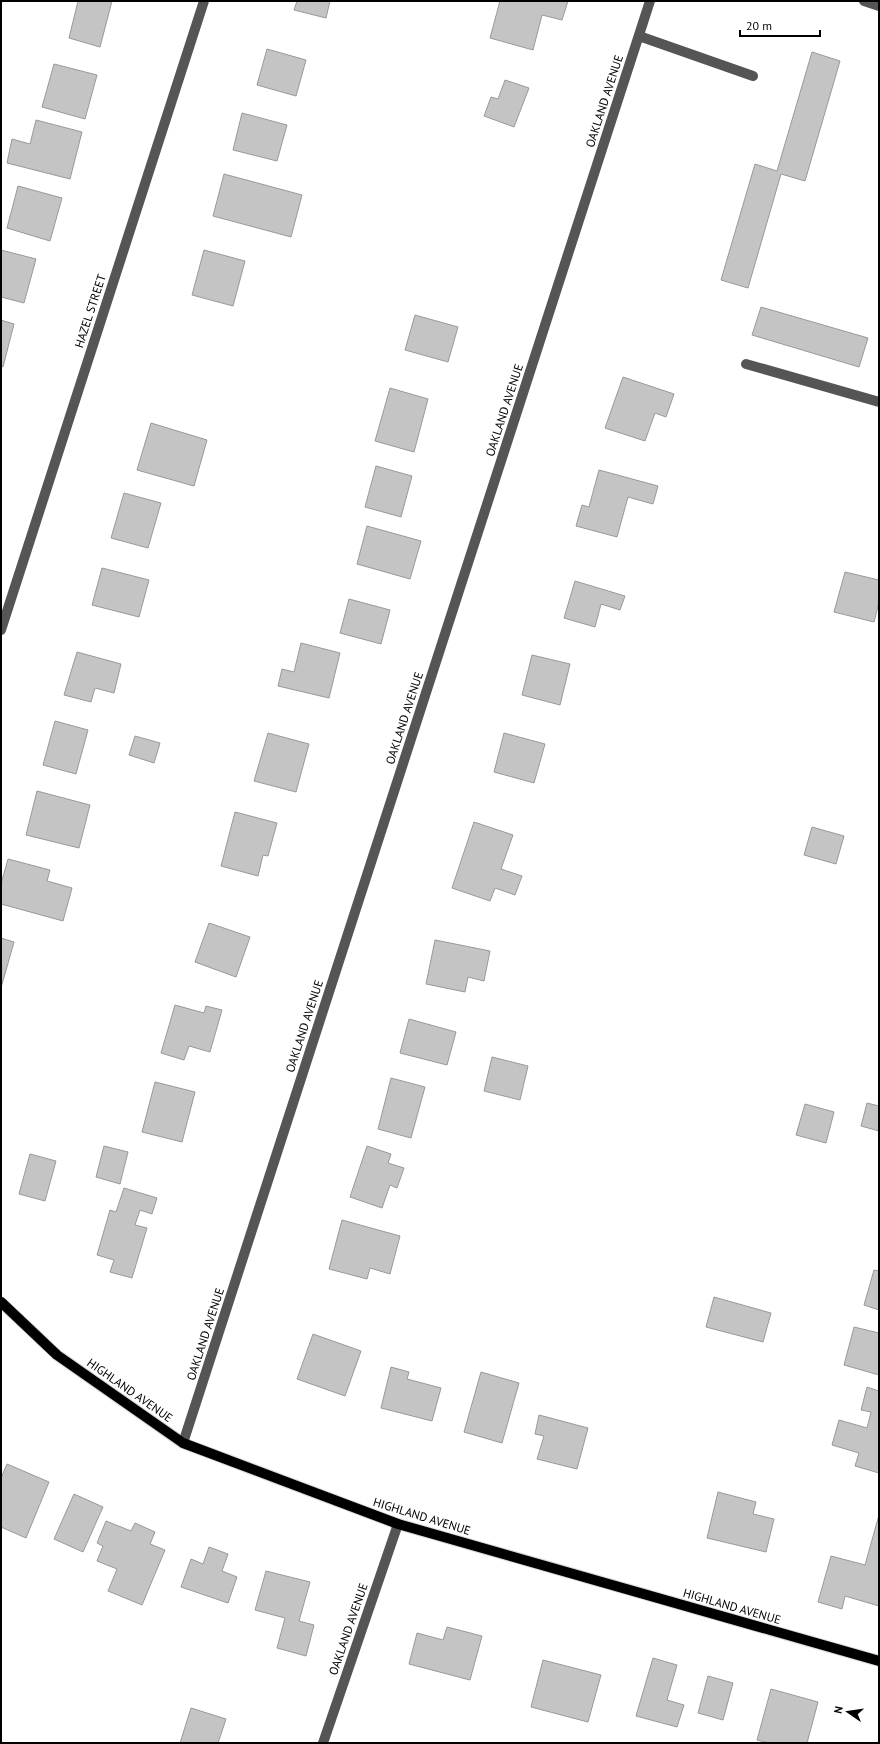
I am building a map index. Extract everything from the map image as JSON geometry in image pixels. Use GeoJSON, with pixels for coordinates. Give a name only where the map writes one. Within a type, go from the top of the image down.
{"type":"FeatureCollection","features":[{"type":"Feature","properties":{"kind":"main road","name":"HIGHLAND AVENUE"},"geometry":{"type":"LineString","coordinates":[[1,1302],[57,1355],[183,1443],[398,1524],[879,1662]]}},
{"type":"Feature","properties":{"kind":"street","name":"HAZEL STREET"},"geometry":{"type":"LineString","coordinates":[[1,630],[204,1]]}},
{"type":"Feature","properties":{"kind":"street","name":"OAKLAND AVENUE"},"geometry":{"type":"LineString","coordinates":[[183,1443],[650,1]]}},
{"type":"Feature","properties":{"kind":"street"},"geometry":{"type":"LineString","coordinates":[[864,1],[879,6]]}},
{"type":"Feature","properties":{"kind":"street"},"geometry":{"type":"LineString","coordinates":[[639,36],[753,76]]}},
{"type":"Feature","properties":{"kind":"street"},"geometry":{"type":"LineString","coordinates":[[746,364],[879,402]]}},
{"type":"Feature","properties":{"kind":"street","name":"OAKLAND AVENUE"},"geometry":{"type":"LineString","coordinates":[[324,1743],[398,1524]]}},
{"type":"Feature","properties":{"kind":"building"},"geometry":{"type":"Polygon","coordinates":[[[78,1],[112,1],[100,47],[69,38],[78,1]]]}},
{"type":"Feature","properties":{"kind":"building"},"geometry":{"type":"Polygon","coordinates":[[[297,1],[330,1],[326,18],[294,10],[297,1]]]}},
{"type":"Feature","properties":{"kind":"building"},"geometry":{"type":"Polygon","coordinates":[[[500,1],[568,1],[562,20],[542,15],[533,50],[490,38],[500,1]]]}},
{"type":"Feature","properties":{"kind":"building"},"geometry":{"type":"Polygon","coordinates":[[[267,49],[306,60],[296,96],[257,85],[267,49]]]}},
{"type":"Feature","properties":{"kind":"building"},"geometry":{"type":"Polygon","coordinates":[[[812,52],[840,61],[805,181],[781,174],[748,288],[721,280],[755,164],[777,171],[812,52]]]}},
{"type":"Feature","properties":{"kind":"building"},"geometry":{"type":"Polygon","coordinates":[[[54,64],[97,75],[85,119],[42,107],[54,64]]]}},
{"type":"Feature","properties":{"kind":"building"},"geometry":{"type":"Polygon","coordinates":[[[505,80],[529,88],[514,127],[484,116],[491,97],[498,99],[505,80]]]}},
{"type":"Feature","properties":{"kind":"building"},"geometry":{"type":"Polygon","coordinates":[[[242,113],[287,125],[277,161],[233,150],[242,113]]]}},
{"type":"Feature","properties":{"kind":"building"},"geometry":{"type":"Polygon","coordinates":[[[36,120],[82,132],[70,179],[7,163],[12,139],[30,144],[36,120]]]}},
{"type":"Feature","properties":{"kind":"building"},"geometry":{"type":"Polygon","coordinates":[[[224,174],[302,195],[291,237],[213,216],[224,174]]]}},
{"type":"Feature","properties":{"kind":"building"},"geometry":{"type":"Polygon","coordinates":[[[18,186],[62,198],[50,241],[7,228],[18,186]]]}},
{"type":"Feature","properties":{"kind":"building"},"geometry":{"type":"Polygon","coordinates":[[[1,250],[36,259],[24,303],[1,297],[1,250]]]}},
{"type":"Feature","properties":{"kind":"building"},"geometry":{"type":"Polygon","coordinates":[[[204,250],[245,261],[233,306],[192,295],[204,250]]]}},
{"type":"Feature","properties":{"kind":"building"},"geometry":{"type":"Polygon","coordinates":[[[761,307],[868,338],[859,367],[752,335],[761,307]]]}},
{"type":"Feature","properties":{"kind":"building"},"geometry":{"type":"Polygon","coordinates":[[[415,315],[458,327],[448,362],[405,350],[415,315]]]}},
{"type":"Feature","properties":{"kind":"building"},"geometry":{"type":"Polygon","coordinates":[[[1,320],[14,324],[3,367],[1,366],[1,320]]]}},
{"type":"Feature","properties":{"kind":"building"},"geometry":{"type":"Polygon","coordinates":[[[623,377],[674,394],[666,417],[655,413],[645,441],[605,428],[623,377]]]}},
{"type":"Feature","properties":{"kind":"building"},"geometry":{"type":"Polygon","coordinates":[[[390,388],[428,399],[414,452],[375,441],[390,388]]]}},
{"type":"Feature","properties":{"kind":"building"},"geometry":{"type":"Polygon","coordinates":[[[151,423],[207,440],[194,486],[137,470],[151,423]]]}},
{"type":"Feature","properties":{"kind":"building"},"geometry":{"type":"Polygon","coordinates":[[[376,466],[412,476],[401,517],[365,507],[376,466]]]}},
{"type":"Feature","properties":{"kind":"building"},"geometry":{"type":"Polygon","coordinates":[[[599,470],[658,486],[653,504],[628,497],[617,537],[576,526],[582,505],[589,507],[599,470]]]}},
{"type":"Feature","properties":{"kind":"building"},"geometry":{"type":"Polygon","coordinates":[[[124,493],[161,503],[148,548],[111,538],[124,493]]]}},
{"type":"Feature","properties":{"kind":"building"},"geometry":{"type":"Polygon","coordinates":[[[367,526],[421,541],[410,579],[357,564],[367,526]]]}},
{"type":"Feature","properties":{"kind":"building"},"geometry":{"type":"Polygon","coordinates":[[[102,568],[149,580],[139,617],[92,605],[102,568]]]}},
{"type":"Feature","properties":{"kind":"building"},"geometry":{"type":"Polygon","coordinates":[[[845,572],[879,580],[879,602],[874,622],[834,612],[845,572]]]}},
{"type":"Feature","properties":{"kind":"building"},"geometry":{"type":"Polygon","coordinates":[[[575,581],[625,596],[620,610],[601,604],[595,627],[564,618],[575,581]]]}},
{"type":"Feature","properties":{"kind":"building"},"geometry":{"type":"Polygon","coordinates":[[[349,599],[390,610],[381,644],[340,633],[349,599]]]}},
{"type":"Feature","properties":{"kind":"building"},"geometry":{"type":"Polygon","coordinates":[[[301,643],[340,653],[329,698],[278,686],[282,669],[294,672],[301,643]]]}},
{"type":"Feature","properties":{"kind":"building"},"geometry":{"type":"Polygon","coordinates":[[[77,652],[121,664],[114,693],[95,688],[91,702],[64,695],[77,652]]]}},
{"type":"Feature","properties":{"kind":"building"},"geometry":{"type":"Polygon","coordinates":[[[532,655],[570,664],[560,705],[522,695],[532,655]]]}},
{"type":"Feature","properties":{"kind":"building"},"geometry":{"type":"Polygon","coordinates":[[[55,721],[88,730],[76,774],[43,765],[55,721]]]}},
{"type":"Feature","properties":{"kind":"building"},"geometry":{"type":"Polygon","coordinates":[[[268,733],[309,744],[296,792],[254,781],[268,733]]]}},
{"type":"Feature","properties":{"kind":"building"},"geometry":{"type":"Polygon","coordinates":[[[504,733],[545,744],[534,783],[494,772],[504,733]]]}},
{"type":"Feature","properties":{"kind":"building"},"geometry":{"type":"Polygon","coordinates":[[[135,736],[160,743],[154,763],[129,755],[135,736]]]}},
{"type":"Feature","properties":{"kind":"building"},"geometry":{"type":"Polygon","coordinates":[[[37,791],[90,805],[79,848],[26,835],[37,791]]]}},
{"type":"Feature","properties":{"kind":"building"},"geometry":{"type":"Polygon","coordinates":[[[235,812],[277,823],[268,856],[263,855],[258,876],[221,866],[235,812]]]}},
{"type":"Feature","properties":{"kind":"building"},"geometry":{"type":"Polygon","coordinates":[[[474,822],[513,835],[501,869],[522,876],[515,895],[495,888],[490,901],[452,888],[474,822]]]}},
{"type":"Feature","properties":{"kind":"building"},"geometry":{"type":"Polygon","coordinates":[[[812,827],[844,836],[836,864],[804,855],[812,827]]]}},
{"type":"Feature","properties":{"kind":"building"},"geometry":{"type":"Polygon","coordinates":[[[8,859],[50,870],[47,881],[72,888],[63,921],[1,904],[1,884],[8,859]]]}},
{"type":"Feature","properties":{"kind":"building"},"geometry":{"type":"Polygon","coordinates":[[[209,923],[250,937],[236,977],[195,962],[209,923]]]}},
{"type":"Feature","properties":{"kind":"building"},"geometry":{"type":"Polygon","coordinates":[[[1,938],[14,942],[1,988],[1,938]]]}},
{"type":"Feature","properties":{"kind":"building"},"geometry":{"type":"Polygon","coordinates":[[[435,940],[490,951],[484,981],[468,977],[465,992],[426,984],[435,940]]]}},
{"type":"Feature","properties":{"kind":"building"},"geometry":{"type":"Polygon","coordinates":[[[175,1005],[204,1013],[206,1006],[222,1010],[210,1052],[189,1046],[184,1060],[161,1053],[175,1005]]]}},
{"type":"Feature","properties":{"kind":"building"},"geometry":{"type":"Polygon","coordinates":[[[409,1019],[456,1032],[447,1065],[400,1053],[409,1019]]]}},
{"type":"Feature","properties":{"kind":"building"},"geometry":{"type":"Polygon","coordinates":[[[492,1057],[528,1066],[520,1100],[484,1091],[492,1057]]]}},
{"type":"Feature","properties":{"kind":"building"},"geometry":{"type":"Polygon","coordinates":[[[391,1078],[425,1087],[411,1138],[378,1129],[391,1078]]]}},
{"type":"Feature","properties":{"kind":"building"},"geometry":{"type":"Polygon","coordinates":[[[155,1082],[195,1092],[182,1142],[142,1132],[155,1082]]]}},
{"type":"Feature","properties":{"kind":"building"},"geometry":{"type":"Polygon","coordinates":[[[867,1103],[879,1106],[879,1131],[861,1126],[867,1103]]]}},
{"type":"Feature","properties":{"kind":"building"},"geometry":{"type":"Polygon","coordinates":[[[805,1104],[834,1112],[826,1143],[796,1135],[805,1104]]]}},
{"type":"Feature","properties":{"kind":"building"},"geometry":{"type":"Polygon","coordinates":[[[104,1146],[128,1152],[120,1184],[96,1177],[104,1146]]]}},
{"type":"Feature","properties":{"kind":"building"},"geometry":{"type":"Polygon","coordinates":[[[367,1146],[391,1154],[388,1163],[404,1168],[397,1188],[390,1185],[382,1208],[350,1197],[367,1146]]]}},
{"type":"Feature","properties":{"kind":"building"},"geometry":{"type":"Polygon","coordinates":[[[30,1154],[56,1161],[45,1201],[19,1194],[30,1154]]]}},
{"type":"Feature","properties":{"kind":"building"},"geometry":{"type":"Polygon","coordinates":[[[124,1188],[157,1198],[152,1214],[140,1210],[135,1225],[147,1228],[132,1278],[110,1272],[114,1260],[97,1255],[110,1210],[116,1212],[124,1188]]]}},
{"type":"Feature","properties":{"kind":"building"},"geometry":{"type":"Polygon","coordinates":[[[342,1220],[400,1236],[390,1274],[370,1268],[367,1279],[329,1269],[342,1220]]]}},
{"type":"Feature","properties":{"kind":"building"},"geometry":{"type":"Polygon","coordinates":[[[874,1270],[879,1271],[879,1310],[864,1305],[874,1270]]]}},
{"type":"Feature","properties":{"kind":"building"},"geometry":{"type":"Polygon","coordinates":[[[714,1297],[771,1313],[763,1342],[706,1327],[714,1297]]]}},
{"type":"Feature","properties":{"kind":"building"},"geometry":{"type":"Polygon","coordinates":[[[854,1327],[879,1333],[879,1375],[844,1365],[854,1327]]]}},
{"type":"Feature","properties":{"kind":"building"},"geometry":{"type":"Polygon","coordinates":[[[313,1334],[361,1351],[345,1396],[297,1379],[313,1334]]]}},
{"type":"Feature","properties":{"kind":"building"},"geometry":{"type":"Polygon","coordinates":[[[391,1367],[409,1372],[407,1379],[441,1388],[432,1421],[381,1408],[391,1367]]]}},
{"type":"Feature","properties":{"kind":"building"},"geometry":{"type":"Polygon","coordinates":[[[481,1372],[519,1383],[502,1443],[464,1432],[481,1372]]]}},
{"type":"Feature","properties":{"kind":"building"},"geometry":{"type":"Polygon","coordinates":[[[867,1387],[879,1391],[879,1473],[855,1466],[859,1453],[832,1445],[839,1420],[867,1428],[871,1412],[861,1410],[867,1387]]]}},
{"type":"Feature","properties":{"kind":"building"},"geometry":{"type":"Polygon","coordinates":[[[539,1415],[588,1428],[577,1469],[537,1459],[544,1436],[535,1434],[539,1415]]]}},
{"type":"Feature","properties":{"kind":"building"},"geometry":{"type":"Polygon","coordinates":[[[7,1464],[49,1482],[26,1538],[1,1527],[1,1478],[7,1464]]]}},
{"type":"Feature","properties":{"kind":"building"},"geometry":{"type":"Polygon","coordinates":[[[718,1492],[756,1502],[753,1514],[774,1519],[766,1552],[707,1538],[718,1492]]]}},
{"type":"Feature","properties":{"kind":"building"},"geometry":{"type":"Polygon","coordinates":[[[74,1494],[103,1507],[83,1552],[54,1539],[74,1494]]]}},
{"type":"Feature","properties":{"kind":"building"},"geometry":{"type":"Polygon","coordinates":[[[879,1515],[879,1606],[845,1596],[842,1609],[818,1602],[831,1556],[865,1565],[879,1515]]]}},
{"type":"Feature","properties":{"kind":"building"},"geometry":{"type":"Polygon","coordinates":[[[106,1521],[131,1531],[135,1523],[155,1532],[150,1544],[165,1550],[142,1605],[108,1591],[117,1569],[97,1561],[103,1546],[97,1543],[106,1521]]]}},
{"type":"Feature","properties":{"kind":"building"},"geometry":{"type":"Polygon","coordinates":[[[209,1547],[228,1554],[222,1571],[237,1577],[228,1603],[181,1587],[191,1559],[203,1564],[209,1547]]]}},
{"type":"Feature","properties":{"kind":"building"},"geometry":{"type":"Polygon","coordinates":[[[266,1571],[310,1582],[299,1621],[314,1625],[306,1656],[277,1648],[285,1618],[255,1610],[266,1571]]]}},
{"type":"Feature","properties":{"kind":"building"},"geometry":{"type":"Polygon","coordinates":[[[447,1627],[482,1636],[470,1680],[409,1664],[417,1633],[443,1640],[447,1627]]]}},
{"type":"Feature","properties":{"kind":"building"},"geometry":{"type":"Polygon","coordinates":[[[653,1658],[677,1665],[667,1700],[684,1705],[677,1727],[636,1716],[653,1658]]]}},
{"type":"Feature","properties":{"kind":"building"},"geometry":{"type":"Polygon","coordinates":[[[543,1660],[601,1675],[588,1722],[531,1707],[543,1660]]]}},
{"type":"Feature","properties":{"kind":"building"},"geometry":{"type":"Polygon","coordinates":[[[708,1676],[733,1683],[723,1720],[698,1713],[708,1676]]]}},
{"type":"Feature","properties":{"kind":"building"},"geometry":{"type":"Polygon","coordinates":[[[771,1689],[818,1702],[807,1743],[769,1743],[757,1740],[771,1689]]]}},
{"type":"Feature","properties":{"kind":"building"},"geometry":{"type":"Polygon","coordinates":[[[191,1708],[226,1719],[218,1743],[180,1743],[191,1708]]]}}]}
